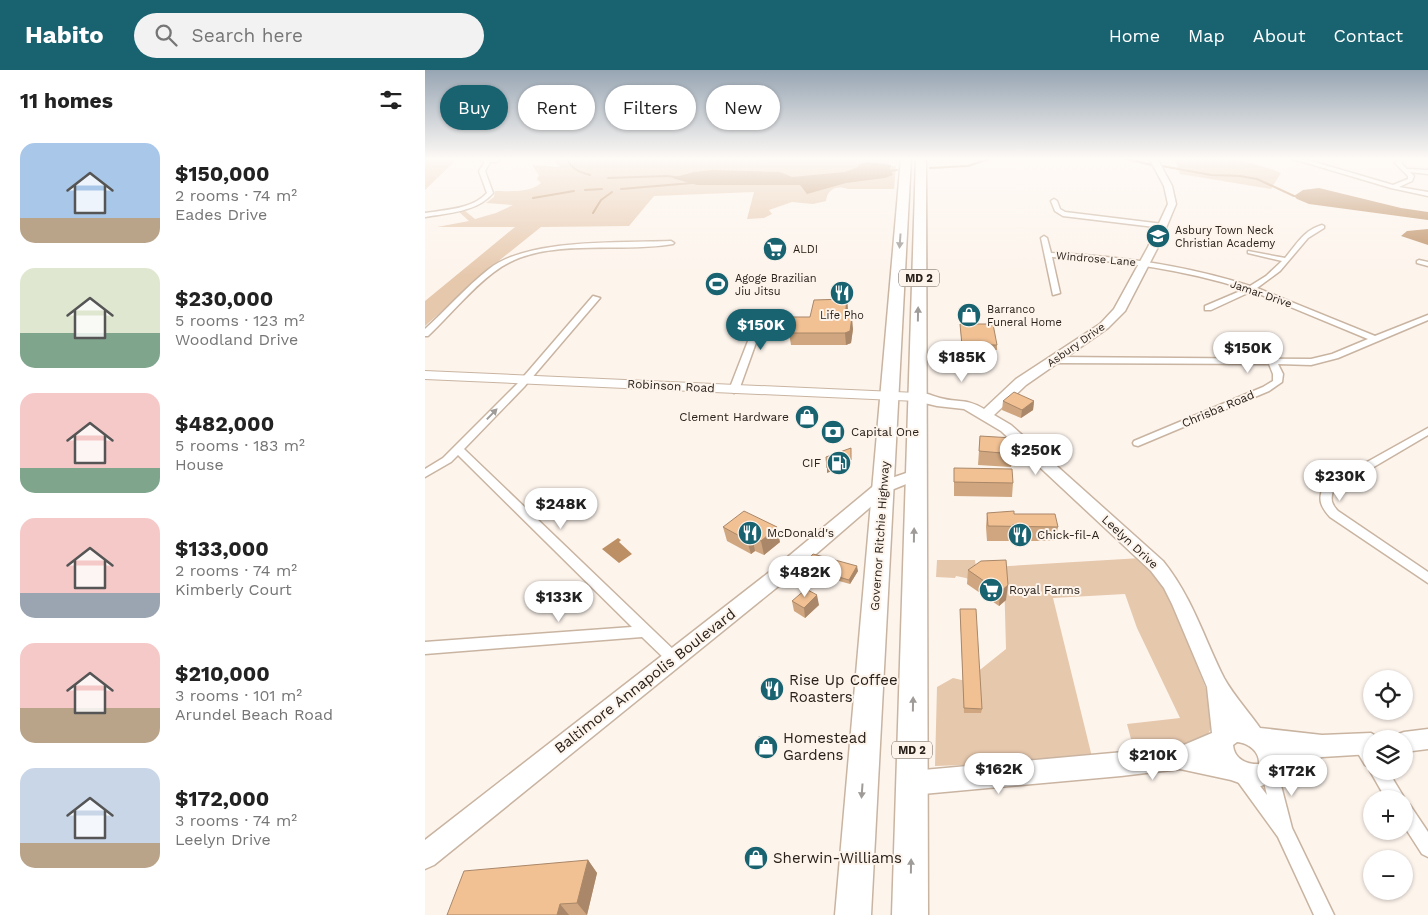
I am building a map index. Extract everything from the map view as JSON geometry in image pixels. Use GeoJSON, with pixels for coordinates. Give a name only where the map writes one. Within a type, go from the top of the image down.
{"type":"FeatureCollection","features":[{"type":"Feature","properties":{"kind":"highway","name":"Governor Ritchie Highway"},"geometry":{"type":"LineString","coordinates":[[853,915],[903,197]]}},
{"type":"Feature","properties":{"kind":"highway","name":"MD 2"},"geometry":{"type":"LineString","coordinates":[[910,915],[915,475],[923,398],[921,197]]}},
{"type":"Feature","properties":{"kind":"main road","name":"Robinson Road"},"geometry":{"type":"LineString","coordinates":[[425,375],[923,398]]}},
{"type":"Feature","properties":{"kind":"street"},"geometry":{"type":"LineString","coordinates":[[425,216],[469,206],[487,197]]}},
{"type":"Feature","properties":{"kind":"street","name":"Asbury Drive"},"geometry":{"type":"LineString","coordinates":[[988,411],[1021,382],[1104,326],[1119,311],[1163,226],[1171,204],[1170,197]]}},
{"type":"Feature","properties":{"kind":"street"},"geometry":{"type":"LineString","coordinates":[[1054,201],[1057,210],[1063,214],[1163,226]]}},
{"type":"Feature","properties":{"kind":"street"},"geometry":{"type":"LineString","coordinates":[[1208,308],[1253,289],[1273,276],[1309,232],[1322,227]]}},
{"type":"Feature","properties":{"kind":"street"},"geometry":{"type":"LineString","coordinates":[[1044,238],[1056,293]]}},
{"type":"Feature","properties":{"kind":"street"},"geometry":{"type":"LineString","coordinates":[[425,334],[492,270],[510,260],[535,252],[557,248],[671,243]]}},
{"type":"Feature","properties":{"kind":"street"},"geometry":{"type":"LineString","coordinates":[[1250,252],[1287,260]]}},
{"type":"Feature","properties":{"kind":"street","name":"Windrose Lane"},"geometry":{"type":"LineString","coordinates":[[1049,255],[1101,258],[1143,264]]}},
{"type":"Feature","properties":{"kind":"street"},"geometry":{"type":"LineString","coordinates":[[1419,262],[1428,264]]}},
{"type":"Feature","properties":{"kind":"street","name":"Jamar Drive"},"geometry":{"type":"LineString","coordinates":[[1143,264],[1194,273],[1253,289],[1375,339]]}},
{"type":"Feature","properties":{"kind":"street"},"geometry":{"type":"LineString","coordinates":[[425,474],[447,460],[526,379],[596,298]]}},
{"type":"Feature","properties":{"kind":"street"},"geometry":{"type":"LineString","coordinates":[[735,390],[759,323],[754,316]]}},
{"type":"Feature","properties":{"kind":"street"},"geometry":{"type":"LineString","coordinates":[[1054,360],[1311,362],[1335,356],[1428,316]]}},
{"type":"Feature","properties":{"kind":"street","name":"Chrisba Road"},"geometry":{"type":"LineString","coordinates":[[1138,443],[1277,382],[1278,374],[1272,362]]}},
{"type":"Feature","properties":{"kind":"street","name":"Leelyn Drive"},"geometry":{"type":"LineString","coordinates":[[923,398],[937,402],[967,405],[988,411],[1157,566],[1171,584],[1182,604],[1217,685],[1256,737]]}},
{"type":"Feature","properties":{"kind":"street"},"geometry":{"type":"LineString","coordinates":[[1428,431],[1328,489],[1324,501],[1333,514],[1428,578]]}},
{"type":"Feature","properties":{"kind":"street"},"geometry":{"type":"LineString","coordinates":[[458,448],[673,658]]}},
{"type":"Feature","properties":{"kind":"street","name":"Baltimore Annapolis Boulevard"},"geometry":{"type":"LineString","coordinates":[[425,856],[779,575],[883,487],[915,475]]}},
{"type":"Feature","properties":{"kind":"street"},"geometry":{"type":"LineString","coordinates":[[425,648],[645,631]]}},
{"type":"Feature","properties":{"kind":"street","name":"Leelyn Drive"},"geometry":{"type":"LineString","coordinates":[[1217,685],[1223,739]]}},
{"type":"Feature","properties":{"kind":"street"},"geometry":{"type":"LineString","coordinates":[[911,784],[1180,758],[1236,732],[1256,737],[1363,750]]}},
{"type":"Feature","properties":{"kind":"street"},"geometry":{"type":"LineString","coordinates":[[1256,737],[1269,751],[1284,831]]}},
{"type":"Feature","properties":{"kind":"street"},"geometry":{"type":"LineString","coordinates":[[1223,739],[1221,746],[1224,758],[1236,770],[1284,831],[1324,915]]}},
{"type":"Feature","properties":{"kind":"street"},"geometry":{"type":"LineString","coordinates":[[1413,741],[1428,739]]}},
{"type":"Feature","properties":{"kind":"street"},"geometry":{"type":"LineString","coordinates":[[1180,758],[1236,770],[1252,776],[1259,776],[1271,767],[1322,746]]}},
{"type":"Feature","properties":{"kind":"street"},"geometry":{"type":"LineString","coordinates":[[1413,825],[1428,848]]}},
{"type":"Feature","properties":{"kind":"shaded area"},"geometry":{"type":"Polygon","coordinates":[[[493,197],[653,197],[629,226],[541,227],[501,259],[425,326],[425,301],[515,227],[437,227],[469,221],[458,211],[464,210],[475,219],[496,213],[513,205],[486,203],[493,197]]]}},
{"type":"Feature","properties":{"kind":"shaded area"},"geometry":{"type":"Polygon","coordinates":[[[753,197],[827,197],[826,201],[813,204],[792,202],[769,210],[772,214],[764,218],[747,219],[753,197]]]}},
{"type":"Feature","properties":{"kind":"shaded area"},"geometry":{"type":"Polygon","coordinates":[[[1295,197],[1358,197],[1401,208],[1428,212],[1428,220],[1309,204],[1295,197]]]}},
{"type":"Feature","properties":{"kind":"shaded area"},"geometry":{"type":"Polygon","coordinates":[[[1428,229],[1428,245],[1401,236],[1407,231],[1428,229]]]}},
{"type":"Feature","properties":{"kind":"shaded area"},"geometry":{"type":"Polygon","coordinates":[[[618,538],[621,540],[619,542],[632,554],[619,563],[602,549],[618,538]]]}},
{"type":"Feature","properties":{"kind":"shaded area"},"geometry":{"type":"Polygon","coordinates":[[[1141,558],[1160,572],[1214,709],[1209,733],[1201,740],[1183,747],[1135,754],[1127,724],[1180,718],[1137,628],[1125,594],[1053,598],[1093,761],[935,766],[937,687],[953,678],[966,681],[1006,649],[1004,575],[971,581],[956,576],[955,578],[936,577],[937,560],[975,560],[976,568],[1141,558]]]}},
{"type":"Feature","properties":{"kind":"building"},"geometry":{"type":"Polygon","coordinates":[[[847,299],[845,317],[852,317],[850,331],[845,333],[789,333],[793,317],[810,317],[814,300],[847,299]]]}},
{"type":"Feature","properties":{"kind":"building"},"geometry":{"type":"Polygon","coordinates":[[[960,324],[993,324],[997,345],[962,345],[960,324]]]}},
{"type":"Feature","properties":{"kind":"building"},"geometry":{"type":"Polygon","coordinates":[[[1014,392],[1034,401],[1022,410],[1003,401],[1014,392]]]}},
{"type":"Feature","properties":{"kind":"building"},"geometry":{"type":"Polygon","coordinates":[[[980,436],[1013,438],[1013,454],[979,451],[980,436]]]}},
{"type":"Feature","properties":{"kind":"building"},"geometry":{"type":"Polygon","coordinates":[[[851,448],[851,460],[827,468],[826,457],[851,448]]]}},
{"type":"Feature","properties":{"kind":"building"},"geometry":{"type":"Polygon","coordinates":[[[954,468],[1012,469],[1013,483],[954,482],[954,468]]]}},
{"type":"Feature","properties":{"kind":"building"},"geometry":{"type":"Polygon","coordinates":[[[744,511],[777,527],[761,541],[752,536],[747,540],[723,527],[744,511]]]}},
{"type":"Feature","properties":{"kind":"building"},"geometry":{"type":"Polygon","coordinates":[[[1014,511],[1014,514],[1055,514],[1058,527],[988,526],[987,513],[1014,511]]]}},
{"type":"Feature","properties":{"kind":"building"},"geometry":{"type":"Polygon","coordinates":[[[813,554],[857,566],[849,580],[802,566],[813,554]]]}},
{"type":"Feature","properties":{"kind":"building"},"geometry":{"type":"Polygon","coordinates":[[[1006,560],[1008,585],[1000,592],[968,570],[981,561],[1006,560]]]}},
{"type":"Feature","properties":{"kind":"building"},"geometry":{"type":"Polygon","coordinates":[[[806,589],[817,595],[804,608],[792,601],[806,589]]]}},
{"type":"Feature","properties":{"kind":"building","name":"Royal Farms"},"geometry":{"type":"Polygon","coordinates":[[[960,609],[976,609],[982,709],[964,708],[960,609]]]}},
{"type":"Feature","properties":{"kind":"building"},"geometry":{"type":"Polygon","coordinates":[[[588,860],[577,903],[560,904],[557,915],[447,915],[464,871],[588,860]]]}},
{"type":"Feature","properties":{"kind":"waterway"},"geometry":{"type":"LineString","coordinates":[[593,213],[605,197]]}},
{"type":"Feature","properties":{"kind":"place","name":"Asbury Town Neck Christian Academy"},"geometry":{"type":"Point","coordinates":[1158,236]}},
{"type":"Feature","properties":{"kind":"place","name":"ALDI"},"geometry":{"type":"Point","coordinates":[775,249]}},
{"type":"Feature","properties":{"kind":"place","name":"Agoge Brazilian Jiu Jitsu"},"geometry":{"type":"Point","coordinates":[717,284]}},
{"type":"Feature","properties":{"kind":"place","name":"Life Pho"},"geometry":{"type":"Point","coordinates":[842,293]}},
{"type":"Feature","properties":{"kind":"place","name":"Barranco Funeral Home"},"geometry":{"type":"Point","coordinates":[969,315]}},
{"type":"Feature","properties":{"kind":"place","name":"Clement Hardware"},"geometry":{"type":"Point","coordinates":[807,417]}},
{"type":"Feature","properties":{"kind":"place","name":"Capital One"},"geometry":{"type":"Point","coordinates":[833,432]}},
{"type":"Feature","properties":{"kind":"place","name":"CIF"},"geometry":{"type":"Point","coordinates":[839,463]}},
{"type":"Feature","properties":{"kind":"place","name":"McDonald's"},"geometry":{"type":"Point","coordinates":[750,533]}},
{"type":"Feature","properties":{"kind":"place","name":"Chick-fil-A"},"geometry":{"type":"Point","coordinates":[1020,535]}},
{"type":"Feature","properties":{"kind":"place","name":"Royal Farms"},"geometry":{"type":"Point","coordinates":[991,590]}},
{"type":"Feature","properties":{"kind":"place","name":"Rise Up Coffee Roasters"},"geometry":{"type":"Point","coordinates":[772,689]}},
{"type":"Feature","properties":{"kind":"place","name":"Homestead Gardens"},"geometry":{"type":"Point","coordinates":[766,747]}},
{"type":"Feature","properties":{"kind":"place","name":"Sherwin-Williams"},"geometry":{"type":"Point","coordinates":[756,858]}}]}
